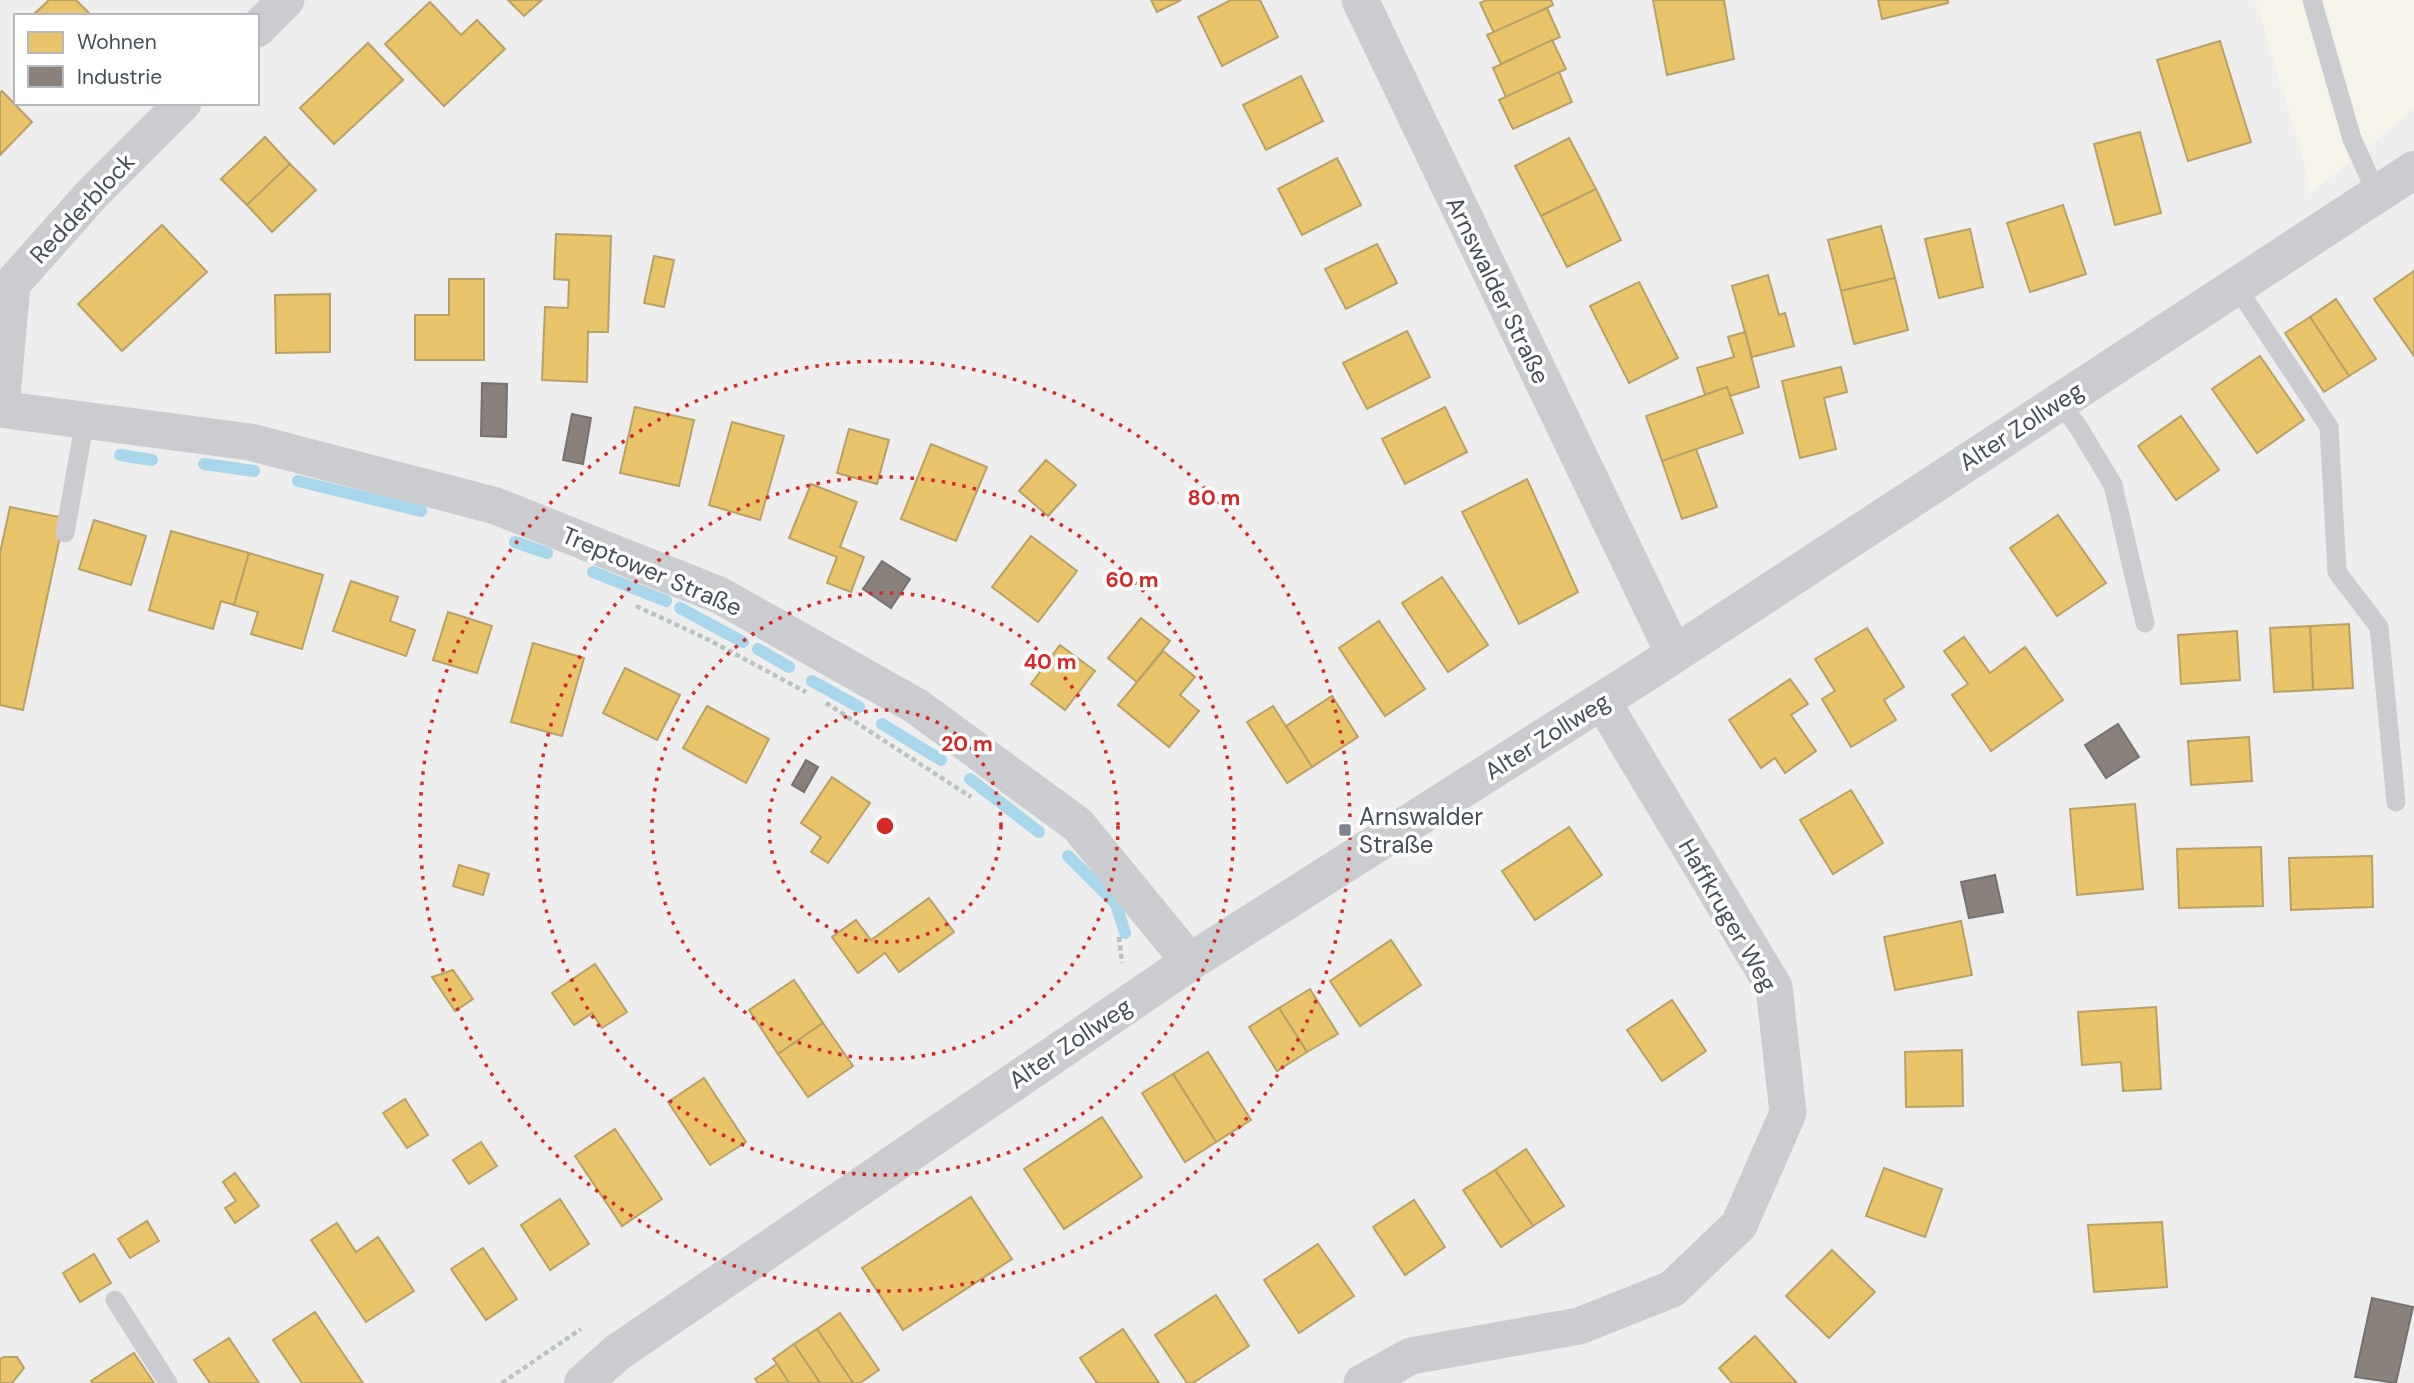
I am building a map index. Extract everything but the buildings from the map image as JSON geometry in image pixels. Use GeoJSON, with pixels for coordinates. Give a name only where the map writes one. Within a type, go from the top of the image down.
{"type":"FeatureCollection","features":[{"type":"Feature","properties":{"kind":"street"},"geometry":{"type":"LineString","coordinates":[[259,27],[286,0]]}},
{"type":"Feature","properties":{"kind":"street","name":"Arnswalder Straße"},"geometry":{"type":"LineString","coordinates":[[1360,0],[1674,654]]}},
{"type":"Feature","properties":{"kind":"street","name":"Redderblock"},"geometry":{"type":"LineString","coordinates":[[0,409],[12,284],[92,194],[181,105]]}},
{"type":"Feature","properties":{"kind":"street","name":"Alter Zollweg"},"geometry":{"type":"LineString","coordinates":[[583,1383],[618,1352],[1190,962],[1602,701],[2414,170]]}},
{"type":"Feature","properties":{"kind":"street","name":"Treptower Straße"},"geometry":{"type":"LineString","coordinates":[[0,409],[250,442],[496,506],[719,595],[916,706],[1078,825],[1190,962]]}},
{"type":"Feature","properties":{"kind":"street","name":"Haffkruger Weg"},"geometry":{"type":"LineString","coordinates":[[1362,1383],[1411,1356],[1579,1326],[1672,1289],[1739,1225],[1788,1113],[1774,987],[1602,701]]}},
{"type":"Feature","properties":{"kind":"lane"},"geometry":{"type":"LineString","coordinates":[[2312,0],[2352,139],[2377,194]]}},
{"type":"Feature","properties":{"kind":"lane"},"geometry":{"type":"LineString","coordinates":[[2236,286],[2329,427],[2337,572],[2379,627],[2396,802]]}},
{"type":"Feature","properties":{"kind":"lane"},"geometry":{"type":"LineString","coordinates":[[2058,402],[2077,425],[2113,485],[2145,623]]}},
{"type":"Feature","properties":{"kind":"lane"},"geometry":{"type":"LineString","coordinates":[[65,533],[85,419]]}},
{"type":"Feature","properties":{"kind":"lane"},"geometry":{"type":"LineString","coordinates":[[115,1300],[168,1383]]}},
{"type":"Feature","properties":{"kind":"path"},"geometry":{"type":"LineString","coordinates":[[632,604],[705,638],[813,695]]}},
{"type":"Feature","properties":{"kind":"path"},"geometry":{"type":"LineString","coordinates":[[825,702],[980,803]]}},
{"type":"Feature","properties":{"kind":"path"},"geometry":{"type":"LineString","coordinates":[[1118,935],[1122,962]]}},
{"type":"Feature","properties":{"kind":"shaded area"},"geometry":{"type":"Polygon","coordinates":[[[2255,0],[2414,0],[2414,109],[2308,196],[2307,172],[2255,0]]]}},
{"type":"Feature","properties":{"kind":"waterway"},"geometry":{"type":"LineString","coordinates":[[120,455],[152,460]]}},
{"type":"Feature","properties":{"kind":"waterway"},"geometry":{"type":"LineString","coordinates":[[204,464],[254,471]]}},
{"type":"Feature","properties":{"kind":"waterway"},"geometry":{"type":"LineString","coordinates":[[298,481],[421,511]]}},
{"type":"Feature","properties":{"kind":"waterway"},"geometry":{"type":"LineString","coordinates":[[515,542],[547,553]]}},
{"type":"Feature","properties":{"kind":"waterway"},"geometry":{"type":"LineString","coordinates":[[593,572],[666,601]]}},
{"type":"Feature","properties":{"kind":"waterway"},"geometry":{"type":"LineString","coordinates":[[680,608],[743,642]]}},
{"type":"Feature","properties":{"kind":"waterway"},"geometry":{"type":"LineString","coordinates":[[758,649],[789,667]]}},
{"type":"Feature","properties":{"kind":"waterway"},"geometry":{"type":"LineString","coordinates":[[812,681],[859,707]]}},
{"type":"Feature","properties":{"kind":"waterway"},"geometry":{"type":"LineString","coordinates":[[882,724],[941,760]]}},
{"type":"Feature","properties":{"kind":"waterway"},"geometry":{"type":"LineString","coordinates":[[970,779],[1039,832]]}},
{"type":"Feature","properties":{"kind":"waterway"},"geometry":{"type":"LineString","coordinates":[[1068,856],[1116,904],[1125,933]]}},
{"type":"Feature","properties":{"kind":"place","name":"Arnswalder Straße"},"geometry":{"type":"Point","coordinates":[1345,830]}}]}
